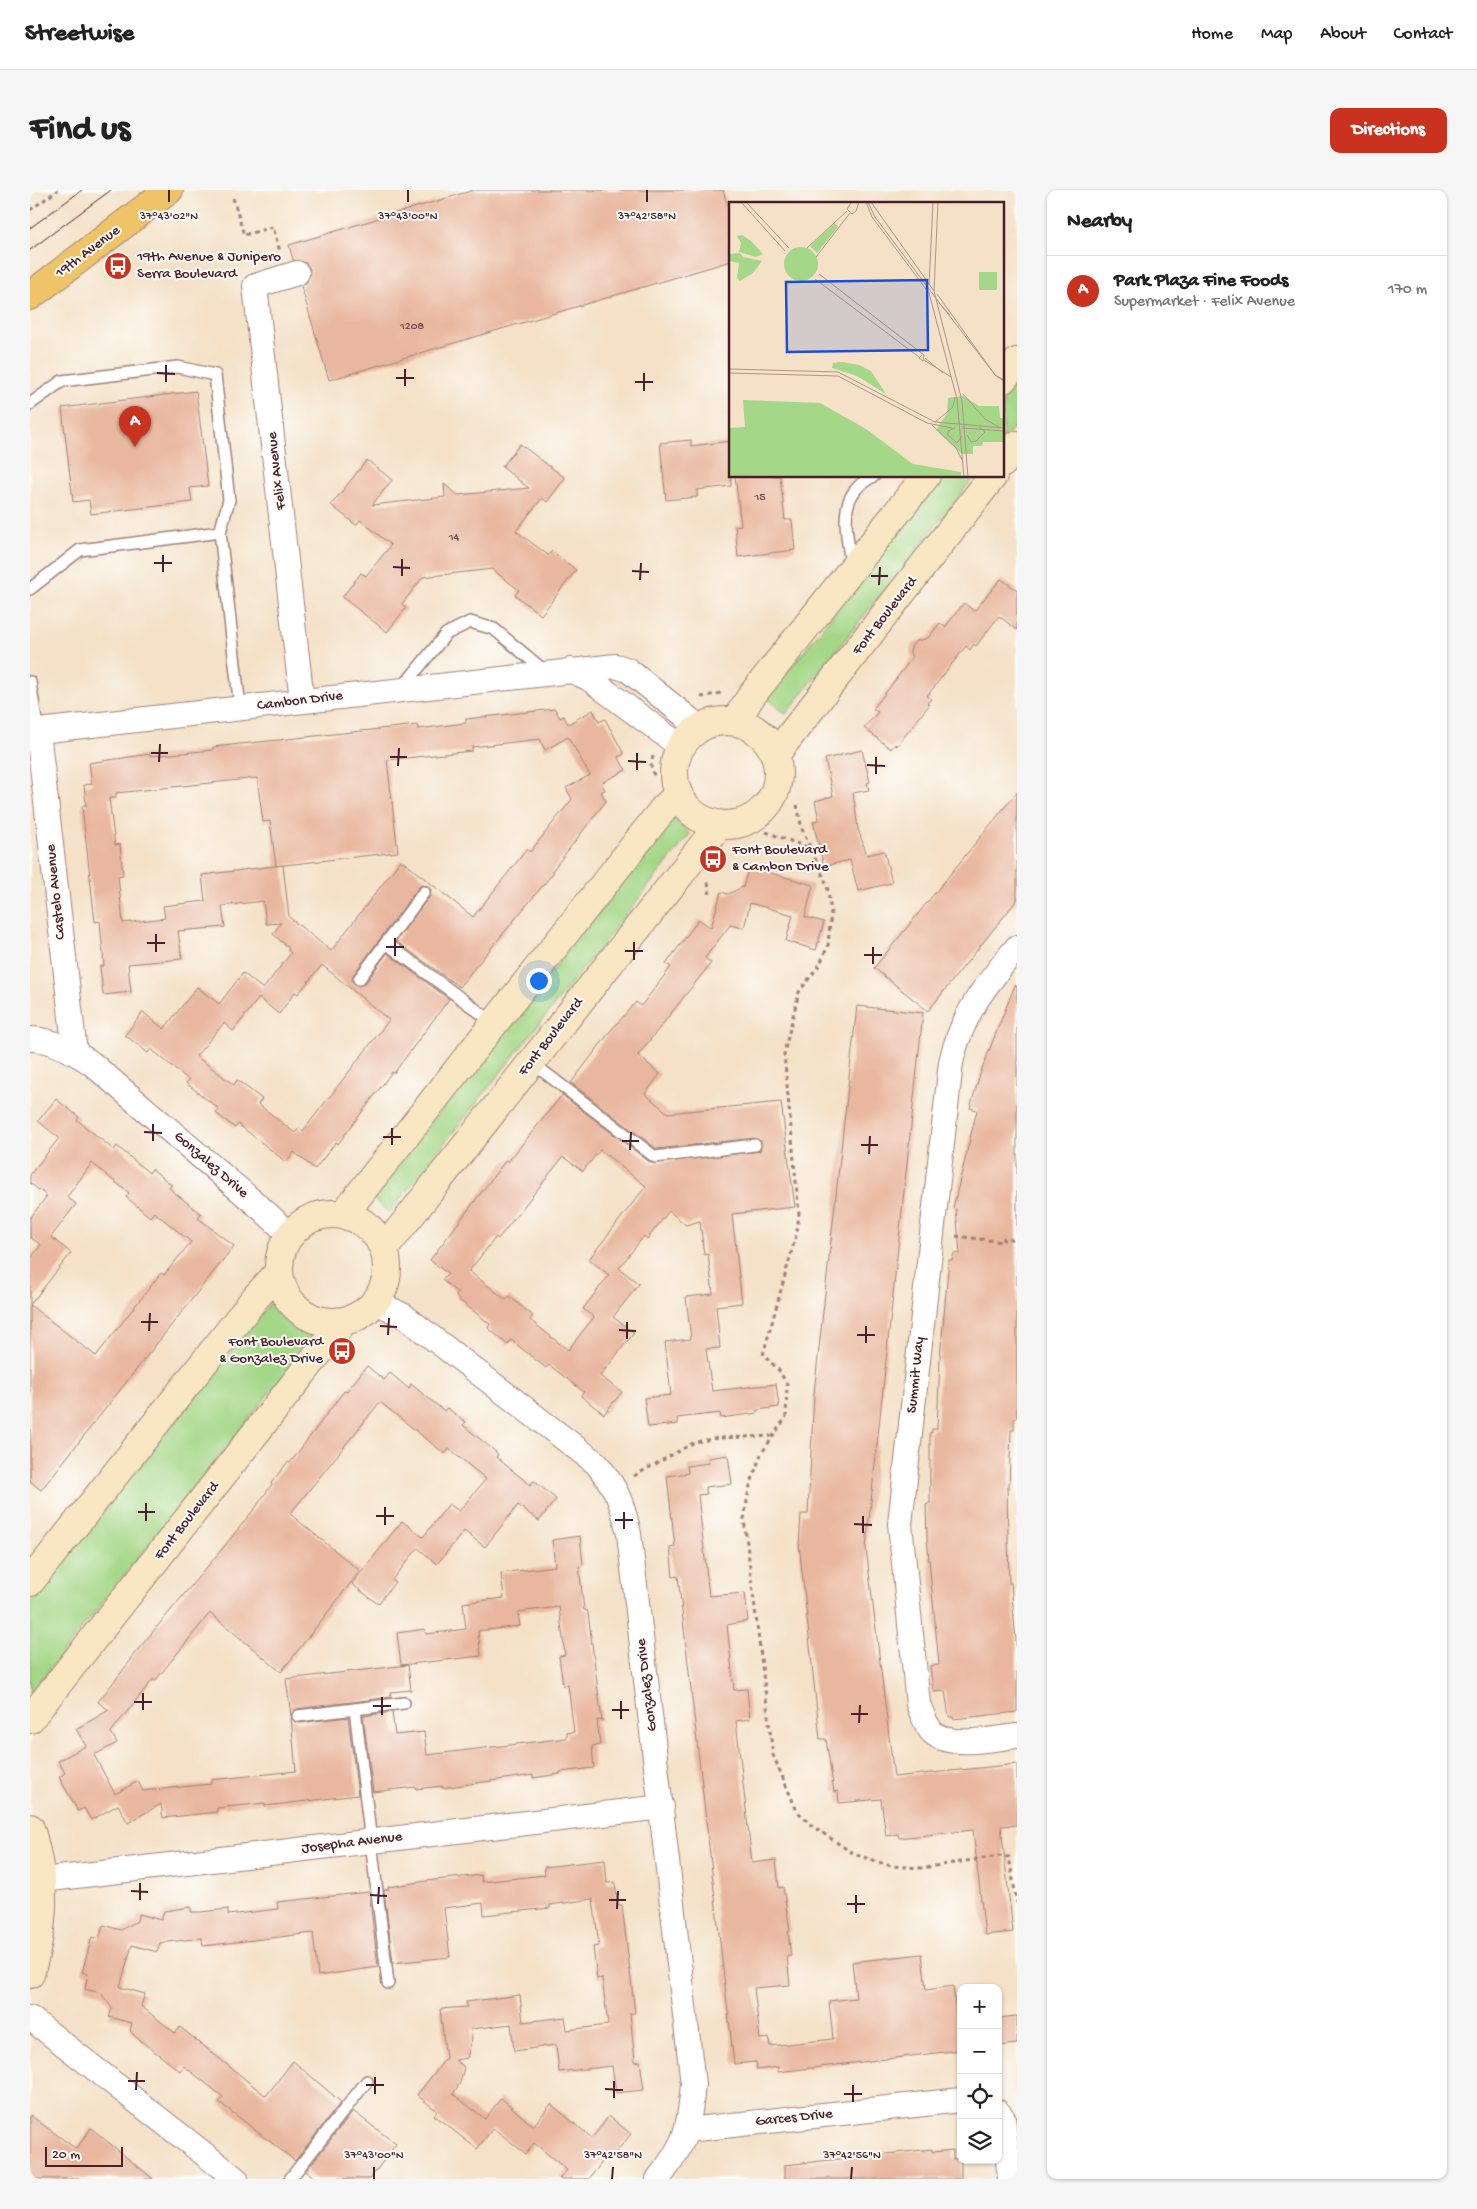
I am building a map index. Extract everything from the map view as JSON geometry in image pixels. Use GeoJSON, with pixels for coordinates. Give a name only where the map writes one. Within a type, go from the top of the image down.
{"type":"FeatureCollection","features":[{"type":"Feature","properties":{"kind":"highway","name":"19th Avenue"},"geometry":{"type":"LineString","coordinates":[[30,296],[169,190]]}},
{"type":"Feature","properties":{"kind":"street","name":"Felix Avenue"},"geometry":{"type":"LineString","coordinates":[[289,266],[255,286],[302,701]]}},
{"type":"Feature","properties":{"kind":"street"},"geometry":{"type":"LineString","coordinates":[[1004,378],[1017,362]]}},
{"type":"Feature","properties":{"kind":"street"},"geometry":{"type":"LineString","coordinates":[[1004,462],[1017,445]]}},
{"type":"Feature","properties":{"kind":"street"},"geometry":{"type":"LineString","coordinates":[[735,720],[752,694],[924,478]]}},
{"type":"Feature","properties":{"kind":"street","name":"Font Boulevard"},"geometry":{"type":"LineString","coordinates":[[775,755],[991,478]]}},
{"type":"Feature","properties":{"kind":"street","name":"Cambon Drive"},"geometry":{"type":"LineString","coordinates":[[34,732],[558,671],[616,666],[628,670],[699,727]]}},
{"type":"Feature","properties":{"kind":"street"},"geometry":{"type":"LineString","coordinates":[[558,671],[588,678],[680,746]]}},
{"type":"Feature","properties":{"kind":"street"},"geometry":{"type":"LineString","coordinates":[[722,720],[735,720],[746,724],[764,736],[775,755],[778,781],[774,794],[767,806],[745,822],[719,825],[695,815],[685,806],[678,795],[673,770],[680,746],[699,727],[722,720]]}},
{"type":"Feature","properties":{"kind":"street","name":"Castelo Avenue"},"geometry":{"type":"LineString","coordinates":[[34,732],[75,1052]]}},
{"type":"Feature","properties":{"kind":"street"},"geometry":{"type":"LineString","coordinates":[[343,1215],[664,808],[678,795]]}},
{"type":"Feature","properties":{"kind":"street","name":"Font Boulevard"},"geometry":{"type":"LineString","coordinates":[[384,1249],[719,825]]}},
{"type":"Feature","properties":{"kind":"street","name":"Summit Way"},"geometry":{"type":"LineString","coordinates":[[1017,947],[982,991],[968,1013],[957,1037],[951,1062],[900,1524],[918,1704],[924,1720],[933,1733],[948,1740],[966,1742],[1017,1736]]}},
{"type":"Feature","properties":{"kind":"street","name":"Gonzalez Drive"},"geometry":{"type":"LineString","coordinates":[[30,1039],[41,1039],[75,1052],[92,1063],[264,1210],[290,1236]]}},
{"type":"Feature","properties":{"kind":"street"},"geometry":{"type":"LineString","coordinates":[[343,1215],[354,1218],[372,1230],[384,1249],[387,1276],[376,1302],[361,1314],[343,1322],[320,1321],[300,1311],[285,1294],[279,1272],[281,1252],[290,1236],[298,1227],[319,1216],[343,1215]]}},
{"type":"Feature","properties":{"kind":"street"},"geometry":{"type":"LineString","coordinates":[[30,1582],[256,1297],[279,1272]]}},
{"type":"Feature","properties":{"kind":"street","name":"Gonzalez Drive"},"geometry":{"type":"LineString","coordinates":[[376,1302],[404,1316],[596,1463],[616,1489],[624,1507],[629,1534],[662,1807],[693,2084],[687,2130],[678,2153],[658,2179]]}},
{"type":"Feature","properties":{"kind":"street","name":"Font Boulevard"},"geometry":{"type":"LineString","coordinates":[[30,1719],[343,1322]]}},
{"type":"Feature","properties":{"kind":"street","name":"Josepha Avenue"},"geometry":{"type":"LineString","coordinates":[[42,1880],[662,1807]]}},
{"type":"Feature","properties":{"kind":"street"},"geometry":{"type":"LineString","coordinates":[[30,1828],[42,1880],[43,1917],[38,1946],[30,1974]]}},
{"type":"Feature","properties":{"kind":"street"},"geometry":{"type":"LineString","coordinates":[[30,2018],[236,2179]]}},
{"type":"Feature","properties":{"kind":"street","name":"Garces Drive"},"geometry":{"type":"LineString","coordinates":[[687,2130],[957,2100]]}},
{"type":"Feature","properties":{"kind":"street"},"geometry":{"type":"LineString","coordinates":[[1002,2117],[1010,2179]]}},
{"type":"Feature","properties":{"kind":"lane"},"geometry":{"type":"LineString","coordinates":[[30,404],[62,381],[178,367],[215,375],[229,500],[220,532],[240,708]]}},
{"type":"Feature","properties":{"kind":"lane"},"geometry":{"type":"LineString","coordinates":[[852,571],[847,523],[849,498],[862,482],[870,478]]}},
{"type":"Feature","properties":{"kind":"lane"},"geometry":{"type":"LineString","coordinates":[[30,589],[80,550],[220,532]]}},
{"type":"Feature","properties":{"kind":"lane"},"geometry":{"type":"LineString","coordinates":[[401,690],[446,634],[458,626],[470,622],[494,629],[558,671]]}},
{"type":"Feature","properties":{"kind":"lane"},"geometry":{"type":"LineString","coordinates":[[30,682],[34,732]]}},
{"type":"Feature","properties":{"kind":"lane"},"geometry":{"type":"LineString","coordinates":[[359,980],[424,892]]}},
{"type":"Feature","properties":{"kind":"lane"},"geometry":{"type":"LineString","coordinates":[[386,943],[494,1023]]}},
{"type":"Feature","properties":{"kind":"lane"},"geometry":{"type":"LineString","coordinates":[[531,1062],[655,1157],[755,1145]]}},
{"type":"Feature","properties":{"kind":"lane"},"geometry":{"type":"LineString","coordinates":[[298,1716],[404,1703]]}},
{"type":"Feature","properties":{"kind":"lane"},"geometry":{"type":"LineString","coordinates":[[355,1709],[388,1983]]}},
{"type":"Feature","properties":{"kind":"lane"},"geometry":{"type":"LineString","coordinates":[[290,2179],[366,2081]]}},
{"type":"Feature","properties":{"kind":"path"},"geometry":{"type":"LineString","coordinates":[[30,210],[58,190]]}},
{"type":"Feature","properties":{"kind":"path"},"geometry":{"type":"LineString","coordinates":[[232,198],[244,235],[273,227],[289,266]]}},
{"type":"Feature","properties":{"kind":"path"},"geometry":{"type":"LineString","coordinates":[[695,699],[706,694],[726,692]]}},
{"type":"Feature","properties":{"kind":"path"},"geometry":{"type":"LineString","coordinates":[[653,751],[651,765],[655,782]]}},
{"type":"Feature","properties":{"kind":"path"},"geometry":{"type":"LineString","coordinates":[[797,805],[802,829],[827,886],[831,912],[828,945],[820,964],[799,992],[784,1053],[799,1214],[797,1232],[763,1355],[778,1369],[787,1384],[786,1417],[761,1454],[749,1489],[744,1520],[774,1755],[797,1811],[811,1825],[854,1854],[891,1866],[922,1868],[998,1856],[1009,1858],[1017,1903]]}},
{"type":"Feature","properties":{"kind":"path"},"geometry":{"type":"LineString","coordinates":[[766,832],[810,848]]}},
{"type":"Feature","properties":{"kind":"path"},"geometry":{"type":"LineString","coordinates":[[932,1232],[1004,1242],[1004,1238],[1017,1240]]}},
{"type":"Feature","properties":{"kind":"path"},"geometry":{"type":"LineString","coordinates":[[631,1478],[695,1442],[718,1438],[772,1436]]}},
{"type":"Feature","properties":{"kind":"green space"},"geometry":{"type":"Polygon","coordinates":[[[1017,382],[1017,424],[1004,440],[1004,399],[1017,382]]]}},
{"type":"Feature","properties":{"kind":"green space"},"geometry":{"type":"Polygon","coordinates":[[[941,478],[973,478],[786,714],[767,698],[941,478]]]}},
{"type":"Feature","properties":{"kind":"green space"},"geometry":{"type":"Polygon","coordinates":[[[673,819],[690,834],[389,1213],[372,1198],[673,819]]]}},
{"type":"Feature","properties":{"kind":"green space"},"geometry":{"type":"Polygon","coordinates":[[[274,1298],[317,1333],[30,1694],[30,1603],[274,1298]]]}},
{"type":"Feature","properties":{"kind":"building"},"geometry":{"type":"Polygon","coordinates":[[[474,190],[723,190],[729,210],[729,262],[329,380],[301,286],[307,282],[310,269],[306,263],[293,260],[289,245],[474,190]]]}},
{"type":"Feature","properties":{"kind":"building"},"geometry":{"type":"Polygon","coordinates":[[[196,391],[208,486],[190,488],[192,502],[91,514],[89,500],[73,502],[62,408],[196,391]]]}},
{"type":"Feature","properties":{"kind":"building"},"geometry":{"type":"Polygon","coordinates":[[[691,440],[691,446],[729,441],[729,478],[731,478],[731,486],[697,490],[697,497],[666,500],[660,443],[691,440]]]}},
{"type":"Feature","properties":{"kind":"building"},"geometry":{"type":"Polygon","coordinates":[[[520,444],[565,478],[547,502],[542,498],[516,531],[548,555],[552,551],[576,570],[541,615],[515,595],[519,590],[492,569],[423,577],[402,604],[406,608],[387,632],[342,597],[361,573],[366,576],[391,545],[360,520],[356,525],[331,505],[367,460],[392,480],[372,505],[445,497],[444,484],[458,495],[529,488],[502,467],[520,444]]]}},
{"type":"Feature","properties":{"kind":"building"},"geometry":{"type":"Polygon","coordinates":[[[735,478],[780,478],[785,520],[792,520],[795,550],[738,557],[735,526],[741,525],[735,478]]]}},
{"type":"Feature","properties":{"kind":"building"},"geometry":{"type":"Polygon","coordinates":[[[1001,579],[1017,590],[1017,630],[999,616],[976,646],[974,644],[970,650],[966,646],[927,696],[931,699],[927,703],[929,705],[897,746],[895,744],[891,749],[864,728],[878,712],[873,709],[912,658],[910,652],[912,645],[917,641],[928,638],[940,623],[945,627],[964,603],[974,611],[1001,579]]]}},
{"type":"Feature","properties":{"kind":"building"},"geometry":{"type":"Polygon","coordinates":[[[555,709],[560,718],[564,716],[568,724],[593,710],[599,722],[605,719],[624,754],[618,757],[626,770],[601,783],[605,790],[601,792],[606,801],[552,871],[554,872],[459,987],[396,941],[430,896],[431,890],[428,886],[422,885],[418,888],[353,975],[352,981],[358,986],[365,984],[387,953],[449,999],[394,1073],[392,1072],[338,1144],[336,1142],[315,1169],[294,1152],[286,1162],[238,1124],[235,1128],[216,1113],[219,1109],[186,1083],[189,1080],[151,1049],[148,1053],[125,1035],[143,1012],[164,1029],[197,987],[219,1004],[243,973],[263,989],[291,953],[288,950],[289,948],[273,934],[281,923],[266,924],[263,901],[222,906],[225,927],[178,931],[182,959],[128,964],[131,992],[103,995],[100,966],[104,966],[100,921],[95,922],[82,806],[86,806],[84,785],[92,784],[89,763],[150,754],[150,756],[213,750],[213,747],[417,725],[418,729],[466,723],[466,719],[555,709]],[[568,737],[545,750],[540,739],[472,747],[472,751],[387,760],[398,852],[283,865],[289,917],[331,951],[401,860],[473,917],[527,849],[530,852],[572,799],[566,788],[590,775],[568,737]],[[257,778],[116,793],[116,798],[109,798],[115,845],[120,844],[123,875],[118,876],[123,923],[165,918],[163,906],[205,901],[202,875],[276,866],[270,821],[263,822],[257,778]],[[322,965],[298,994],[295,992],[279,1014],[259,998],[233,1031],[224,1023],[196,1056],[234,1085],[237,1080],[262,1099],[258,1104],[295,1133],[299,1128],[303,1131],[389,1020],[322,965]]]}},
{"type":"Feature","properties":{"kind":"building"},"geometry":{"type":"Polygon","coordinates":[[[862,750],[870,782],[867,783],[869,790],[853,793],[858,829],[867,855],[884,851],[892,883],[858,891],[850,860],[824,866],[813,822],[819,820],[815,801],[833,796],[825,759],[862,750]]]}},
{"type":"Feature","properties":{"kind":"building"},"geometry":{"type":"Polygon","coordinates":[[[1017,792],[1017,900],[928,1011],[874,968],[1017,792]]]}},
{"type":"Feature","properties":{"kind":"building"},"geometry":{"type":"Polygon","coordinates":[[[749,867],[813,885],[805,917],[824,922],[816,950],[786,941],[793,915],[750,903],[744,928],[730,925],[705,958],[711,963],[638,1055],[660,1074],[645,1094],[668,1113],[781,1102],[795,1207],[732,1214],[742,1303],[716,1306],[720,1348],[706,1349],[712,1391],[776,1384],[779,1407],[758,1410],[758,1413],[721,1418],[720,1413],[677,1418],[678,1424],[648,1427],[644,1398],[671,1395],[665,1342],[691,1339],[686,1297],[713,1294],[708,1254],[704,1255],[700,1221],[686,1225],[669,1211],[647,1239],[644,1236],[619,1268],[639,1284],[613,1317],[634,1333],[600,1376],[622,1392],[604,1414],[581,1396],[584,1392],[549,1365],[546,1368],[511,1340],[508,1345],[488,1328],[490,1324],[458,1299],[456,1296],[458,1293],[442,1280],[448,1274],[430,1260],[506,1160],[508,1162],[562,1095],[651,1163],[760,1151],[761,1141],[754,1138],[657,1149],[571,1083],[612,1029],[636,1002],[641,1006],[671,967],[666,964],[699,919],[711,928],[721,892],[728,894],[743,887],[749,867]],[[600,1150],[583,1171],[563,1157],[498,1239],[496,1237],[469,1271],[506,1300],[509,1296],[533,1316],[530,1320],[568,1350],[594,1317],[583,1309],[609,1275],[589,1259],[646,1186],[600,1150]]]}},
{"type":"Feature","properties":{"kind":"building"},"geometry":{"type":"Polygon","coordinates":[[[1015,985],[1017,986],[1017,1418],[1014,1419],[1014,1430],[1011,1430],[1009,1488],[1007,1487],[1009,1583],[1011,1583],[1017,1653],[1017,1712],[953,1719],[953,1717],[949,1717],[945,1691],[933,1692],[930,1666],[939,1665],[927,1539],[926,1505],[930,1503],[930,1432],[932,1433],[932,1429],[937,1429],[940,1358],[949,1260],[952,1260],[954,1253],[960,1254],[956,1209],[953,1208],[977,1110],[970,1108],[981,1071],[1015,985]]]}},
{"type":"Feature","properties":{"kind":"building"},"geometry":{"type":"Polygon","coordinates":[[[857,1006],[923,1013],[866,1548],[894,1777],[1017,1764],[1017,1825],[1001,1826],[1013,1932],[985,1935],[973,1830],[899,1838],[898,1834],[886,1836],[881,1799],[839,1803],[838,1791],[834,1792],[826,1739],[820,1739],[799,1544],[801,1514],[808,1514],[814,1393],[857,1006]]]}},
{"type":"Feature","properties":{"kind":"building"},"geometry":{"type":"Polygon","coordinates":[[[56,1099],[79,1117],[77,1120],[114,1150],[117,1146],[149,1173],[152,1169],[172,1185],[169,1188],[201,1214],[198,1218],[234,1246],[41,1490],[30,1481],[30,1259],[41,1245],[30,1237],[30,1218],[47,1196],[30,1183],[30,1175],[59,1138],[38,1121],[56,1099]],[[92,1163],[67,1197],[76,1204],[51,1237],[71,1253],[30,1305],[96,1356],[161,1273],[164,1275],[191,1242],[154,1212],[150,1217],[126,1197],[129,1193],[92,1163]]]}},
{"type":"Feature","properties":{"kind":"building"},"geometry":{"type":"Polygon","coordinates":[[[367,1366],[384,1380],[390,1373],[409,1389],[411,1384],[444,1411],[447,1408],[466,1422],[463,1425],[496,1452],[498,1455],[496,1457],[530,1485],[534,1481],[556,1499],[539,1521],[518,1505],[485,1547],[464,1531],[437,1564],[418,1548],[392,1580],[395,1582],[378,1604],[352,1584],[402,1521],[423,1537],[449,1504],[459,1511],[486,1479],[449,1449],[445,1454],[380,1402],[290,1514],[360,1571],[281,1672],[210,1613],[155,1681],[153,1679],[111,1732],[117,1743],[94,1755],[115,1794],[138,1781],[143,1791],[211,1784],[211,1780],[296,1771],[291,1718],[299,1723],[348,1717],[358,1795],[265,1806],[265,1803],[217,1808],[217,1812],[163,1818],[161,1804],[128,1823],[118,1805],[91,1820],[84,1808],[78,1811],[59,1777],[65,1773],[58,1761],[86,1746],[76,1729],[109,1710],[98,1702],[130,1659],[256,1507],[271,1483],[288,1462],[290,1463],[344,1391],[346,1392],[367,1366]]]}},
{"type":"Feature","properties":{"kind":"building"},"geometry":{"type":"Polygon","coordinates":[[[728,1455],[732,1484],[705,1487],[707,1494],[698,1495],[709,1596],[745,1593],[748,1621],[727,1625],[734,1690],[747,1689],[750,1719],[736,1721],[752,1863],[776,1860],[779,1888],[783,1887],[790,1931],[788,1932],[791,1956],[787,1956],[790,1985],[754,1988],[760,2039],[769,2038],[770,2046],[833,2039],[829,2001],[856,1998],[852,1962],[922,1954],[926,1990],[953,1986],[957,2023],[957,2050],[778,2072],[778,2067],[757,2070],[756,2062],[734,2064],[678,1576],[673,1577],[670,1547],[675,1546],[667,1476],[688,1473],[687,1466],[709,1463],[708,1458],[728,1455]]]}},
{"type":"Feature","properties":{"kind":"building"},"geometry":{"type":"Polygon","coordinates":[[[580,1536],[583,1565],[579,1566],[584,1610],[587,1610],[588,1613],[602,1721],[597,1720],[600,1745],[592,1746],[594,1768],[560,1772],[560,1774],[533,1778],[533,1775],[442,1788],[442,1786],[416,1789],[415,1787],[373,1792],[363,1716],[392,1712],[395,1735],[424,1732],[427,1755],[567,1738],[567,1733],[574,1732],[568,1685],[563,1686],[559,1656],[565,1655],[559,1607],[518,1612],[520,1626],[478,1631],[481,1656],[401,1665],[397,1633],[425,1629],[426,1634],[466,1629],[463,1603],[504,1598],[501,1573],[555,1566],[552,1540],[580,1536]]]}},
{"type":"Feature","properties":{"kind":"building"},"geometry":{"type":"Polygon","coordinates":[[[408,1665],[411,1690],[390,1692],[391,1697],[297,1709],[291,1716],[286,1679],[408,1665]]]}},
{"type":"Feature","properties":{"kind":"building"},"geometry":{"type":"Polygon","coordinates":[[[605,1860],[607,1883],[615,1882],[618,1906],[622,1905],[635,2013],[630,2013],[635,2062],[640,2061],[644,2090],[616,2093],[612,2066],[559,2072],[556,2045],[514,2051],[511,2024],[471,2029],[472,2038],[467,2058],[455,2060],[464,2067],[460,2083],[453,2094],[485,2119],[501,2098],[533,2126],[551,2104],[592,2138],[609,2116],[631,2134],[613,2156],[609,2153],[589,2179],[559,2179],[567,2170],[534,2143],[526,2154],[493,2128],[477,2149],[434,2115],[437,2111],[417,2095],[446,2058],[440,2009],[467,2007],[466,2002],[520,1995],[523,2022],[565,2017],[567,2030],[608,2025],[602,1978],[597,1979],[593,1947],[599,1946],[593,1899],[550,1905],[550,1908],[484,1915],[483,1903],[444,1908],[450,1957],[393,1963],[384,1890],[389,1889],[388,1887],[426,1881],[481,1875],[482,1882],[545,1875],[544,1867],[605,1860]]]}},
{"type":"Feature","properties":{"kind":"building"},"geometry":{"type":"Polygon","coordinates":[[[369,1892],[378,1967],[318,1976],[313,1933],[203,1946],[202,1938],[160,1943],[157,1952],[132,1945],[120,1987],[145,1994],[141,2006],[175,2033],[180,2027],[266,2096],[293,2061],[341,2102],[295,2161],[219,2102],[223,2097],[184,2066],[180,2071],[137,2038],[130,2031],[132,2023],[109,2017],[112,2008],[101,1993],[85,1989],[88,1974],[82,1972],[92,1937],[99,1939],[103,1925],[121,1930],[137,1921],[139,1914],[161,1920],[164,1911],[191,1907],[191,1912],[228,1909],[228,1915],[278,1909],[277,1902],[369,1892]]]}},
{"type":"Feature","properties":{"kind":"building"},"geometry":{"type":"Polygon","coordinates":[[[1017,2016],[1017,2044],[1002,2046],[1002,2018],[1017,2016]]]}},
{"type":"Feature","properties":{"kind":"building"},"geometry":{"type":"Polygon","coordinates":[[[353,2111],[396,2144],[370,2179],[316,2179],[306,2171],[353,2111]]]}},
{"type":"Feature","properties":{"kind":"building"},"geometry":{"type":"Polygon","coordinates":[[[30,2115],[76,2149],[91,2128],[153,2179],[30,2179],[30,2115]]]}},
{"type":"Feature","properties":{"kind":"building"},"geometry":{"type":"Polygon","coordinates":[[[932,2149],[932,2152],[953,2150],[953,2159],[957,2158],[957,2164],[961,2164],[961,2179],[785,2179],[785,2165],[932,2149]]]}},
{"type":"Feature","properties":{"kind":"tram line"},"geometry":{"type":"LineString","coordinates":[[30,228],[82,190]]}},
{"type":"Feature","properties":{"kind":"tram line"},"geometry":{"type":"LineString","coordinates":[[30,250],[111,190]]}},
{"type":"Feature","properties":{"kind":"place","name":"19th Avenue & Junipero Serra Boulevard"},"geometry":{"type":"Point","coordinates":[118,266]}},
{"type":"Feature","properties":{"kind":"place","name":"Park Plaza Fine Foods"},"geometry":{"type":"Point","coordinates":[135,447]}},
{"type":"Feature","properties":{"kind":"place","name":"Font Boulevard & Cambon Drive"},"geometry":{"type":"Point","coordinates":[713,859]}},
{"type":"Feature","properties":{"kind":"place","name":"Font Boulevard & Gonzalez Drive"},"geometry":{"type":"Point","coordinates":[342,1351]}}]}
